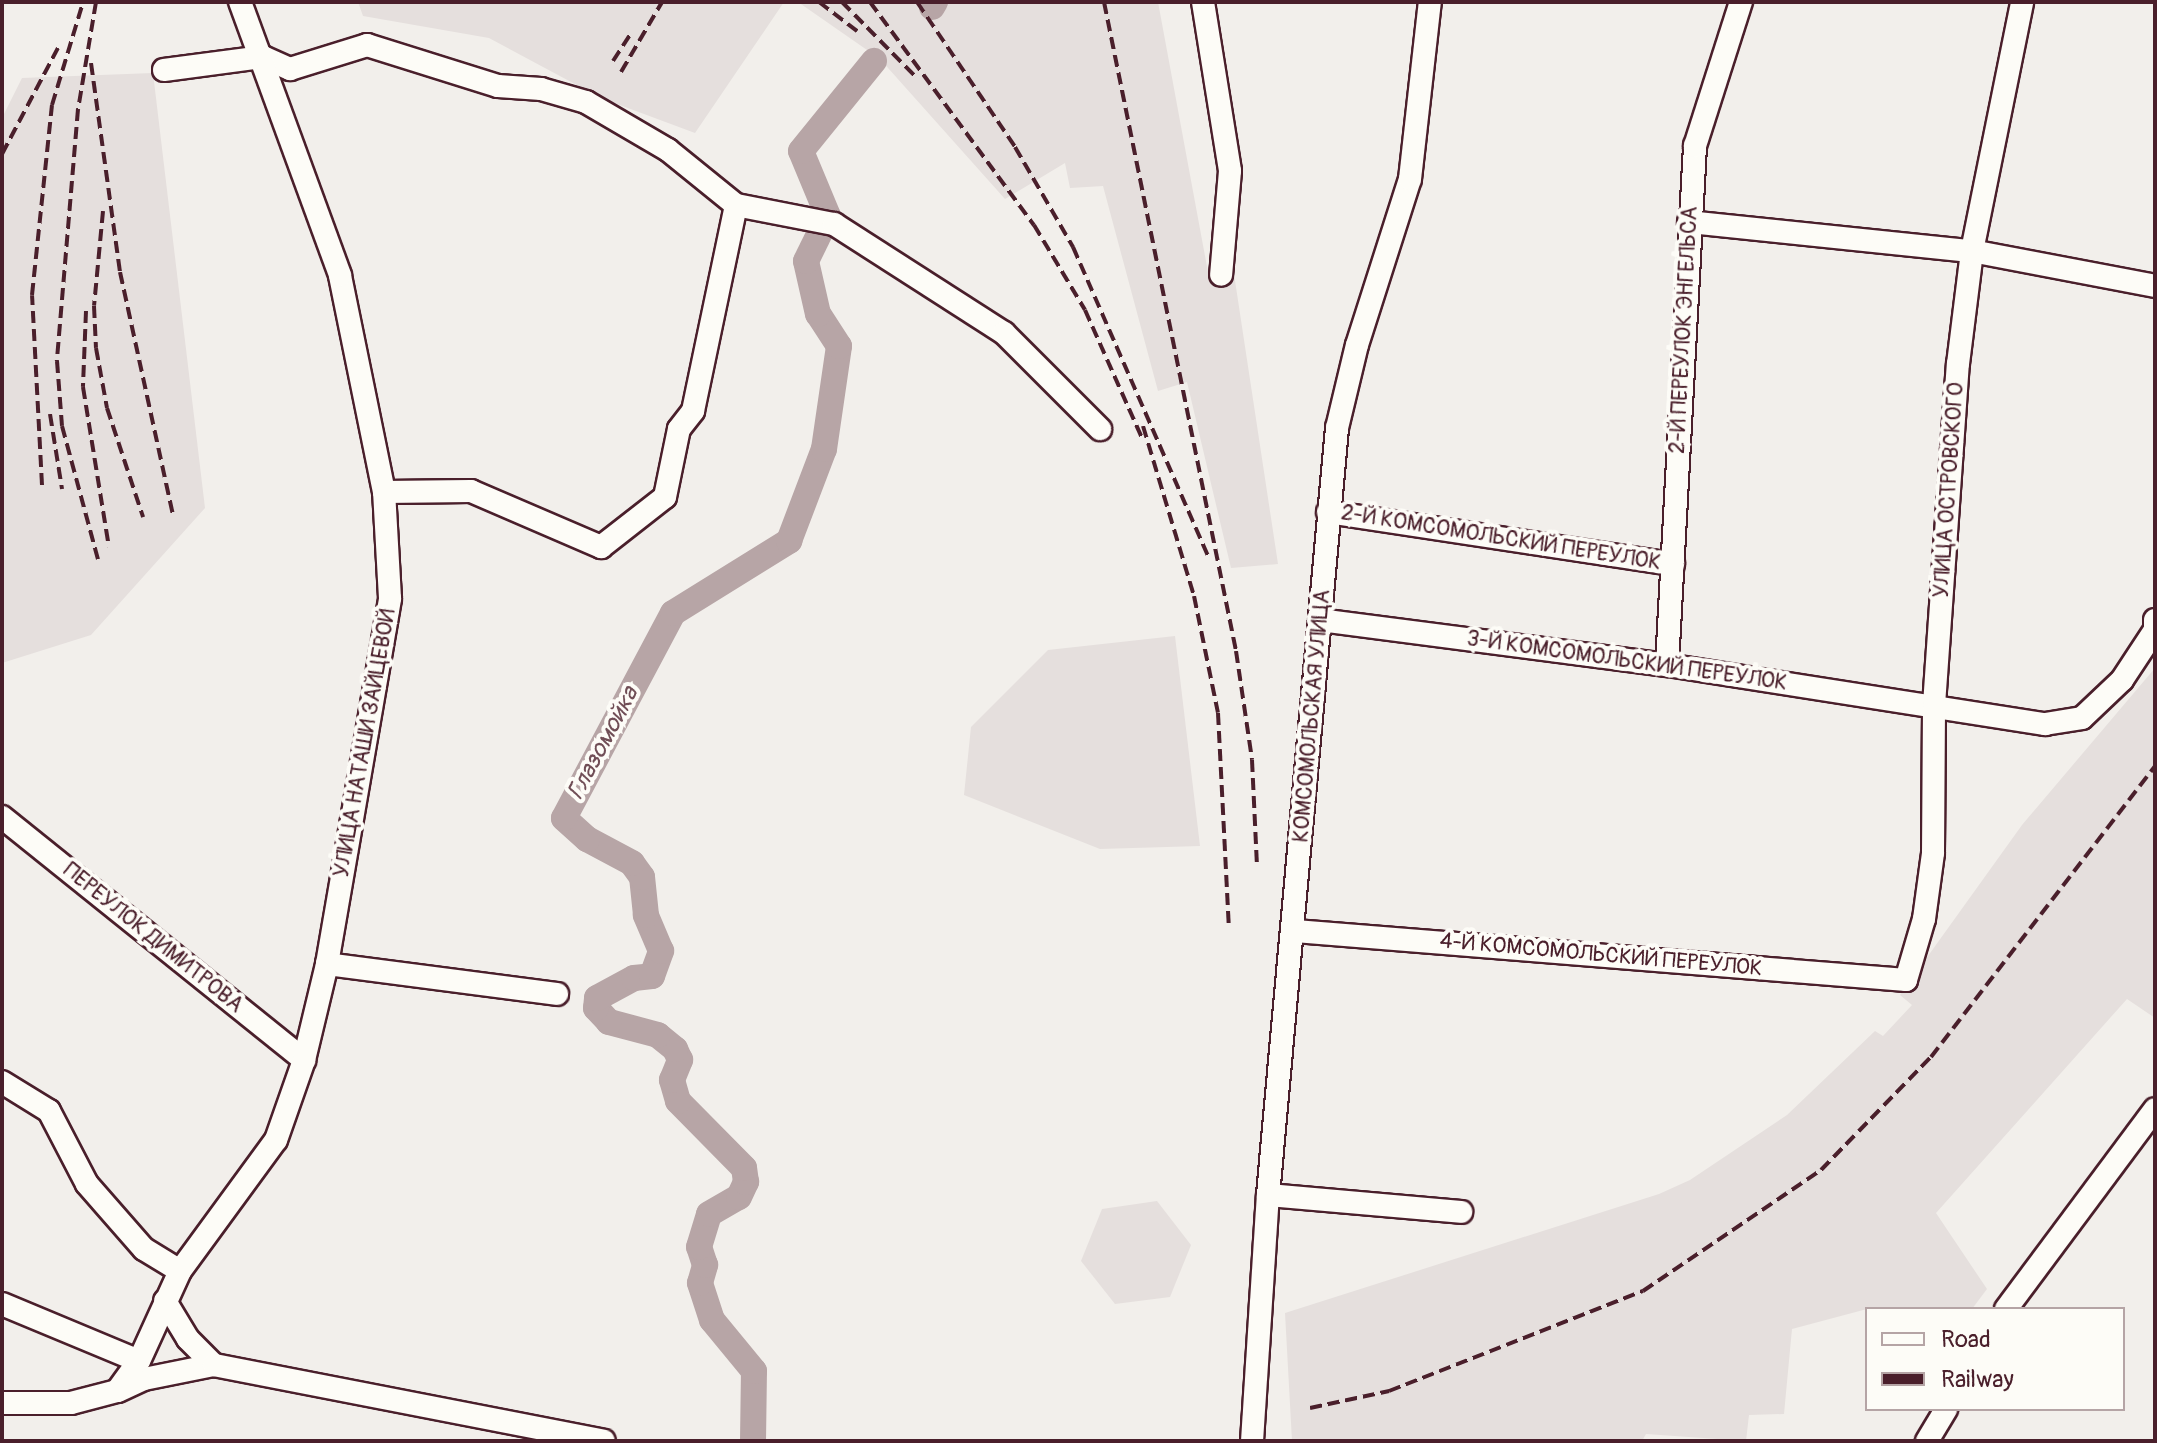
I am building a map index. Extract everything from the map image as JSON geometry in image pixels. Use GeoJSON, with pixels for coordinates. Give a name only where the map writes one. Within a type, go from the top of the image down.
{"type":"FeatureCollection","features":[{"type":"Feature","properties":{"kind":"street","name":"УЛИЦА НАТАШИ ЗАЙЦЕВОЙ"},"geometry":{"type":"LineString","coordinates":[[117,1391],[139,1361],[180,1271],[276,1140],[304,1060],[327,964],[390,598],[384,492],[340,275],[263,57],[240,2]]}},
{"type":"Feature","properties":{"kind":"street"},"geometry":{"type":"LineString","coordinates":[[1203,2],[1230,171],[1221,275]]}},
{"type":"Feature","properties":{"kind":"street","name":"КОМСОМОЛЬСКАЯ УЛИЦА"},"geometry":{"type":"LineString","coordinates":[[1252,1441],[1268,1195],[1295,931],[1337,428],[1357,345],[1410,179],[1430,2]]}},
{"type":"Feature","properties":{"kind":"street","name":"2-Й ПЕРЕУЛОК ЭНГЕЛЬСА"},"geometry":{"type":"LineString","coordinates":[[1667,665],[1695,146],[1741,2]]}},
{"type":"Feature","properties":{"kind":"street","name":"УЛИЦА ОСТРОВСКОГО"},"geometry":{"type":"LineString","coordinates":[[1906,980],[1924,919],[1933,853],[1934,705],[1958,364],[1972,251],[2022,2]]}},
{"type":"Feature","properties":{"kind":"street"},"geometry":{"type":"LineString","coordinates":[[164,70],[263,57],[290,69],[367,45],[498,86],[541,89],[586,102],[668,150],[736,205],[834,224],[1004,333],[1100,429]]}},
{"type":"Feature","properties":{"kind":"street"},"geometry":{"type":"LineString","coordinates":[[384,492],[471,491],[601,547],[665,497],[679,429],[693,411],[736,205]]}},
{"type":"Feature","properties":{"kind":"street"},"geometry":{"type":"LineString","coordinates":[[1689,222],[1972,251],[2155,286]]}},
{"type":"Feature","properties":{"kind":"street","name":"2-Й КОМСОМОЛЬСКИЙ ПЕРЕУЛОК"},"geometry":{"type":"LineString","coordinates":[[1328,512],[1673,564]]}},
{"type":"Feature","properties":{"kind":"street","name":"3-Й КОМСОМОЛЬСКИЙ ПЕРЕУЛОК"},"geometry":{"type":"LineString","coordinates":[[1320,620],[1667,665],[1934,705],[2010,722],[2045,724],[2082,718],[2122,680],[2155,630],[2155,620]]}},
{"type":"Feature","properties":{"kind":"street","name":"ПЕРЕУЛОК ДИМИТРОВА"},"geometry":{"type":"LineString","coordinates":[[2,817],[304,1060]]}},
{"type":"Feature","properties":{"kind":"street","name":"4-Й КОМСОМОЛЬСКИЙ ПЕРЕУЛОК"},"geometry":{"type":"LineString","coordinates":[[1295,931],[1906,980]]}},
{"type":"Feature","properties":{"kind":"street"},"geometry":{"type":"LineString","coordinates":[[327,964],[557,994]]}},
{"type":"Feature","properties":{"kind":"street"},"geometry":{"type":"LineString","coordinates":[[2,1082],[49,1111],[87,1184],[144,1249],[180,1271]]}},
{"type":"Feature","properties":{"kind":"street"},"geometry":{"type":"LineString","coordinates":[[2007,1307],[2155,1109]]}},
{"type":"Feature","properties":{"kind":"street"},"geometry":{"type":"LineString","coordinates":[[1268,1195],[1461,1212]]}},
{"type":"Feature","properties":{"kind":"street"},"geometry":{"type":"LineString","coordinates":[[165,1301],[188,1339],[214,1365]]}},
{"type":"Feature","properties":{"kind":"street"},"geometry":{"type":"LineString","coordinates":[[2,1304],[139,1361]]}},
{"type":"Feature","properties":{"kind":"street"},"geometry":{"type":"LineString","coordinates":[[2,1403],[71,1403],[117,1391],[144,1379],[214,1365],[604,1441]]}},
{"type":"Feature","properties":{"kind":"street"},"geometry":{"type":"LineString","coordinates":[[1927,1441],[1945,1411]]}},
{"type":"Feature","properties":{"kind":"shaded area"},"geometry":{"type":"Polygon","coordinates":[[[358,2],[784,2],[695,133],[601,98],[489,38],[363,16],[358,2]]]}},
{"type":"Feature","properties":{"kind":"shaded area"},"geometry":{"type":"Polygon","coordinates":[[[798,2],[1158,2],[1210,283],[1234,274],[1278,564],[1231,568],[1187,382],[1158,391],[1103,186],[1070,188],[1065,163],[1005,199],[880,59],[798,2]]]}},
{"type":"Feature","properties":{"kind":"shaded area"},"geometry":{"type":"Polygon","coordinates":[[[153,73],[205,508],[91,635],[2,663],[2,118],[22,78],[153,73]]]}},
{"type":"Feature","properties":{"kind":"shaded area"},"geometry":{"type":"Polygon","coordinates":[[[1175,636],[1200,846],[1100,849],[964,795],[971,727],[1048,650],[1175,636]]]}},
{"type":"Feature","properties":{"kind":"shaded area"},"geometry":{"type":"Polygon","coordinates":[[[2155,668],[2155,1018],[2127,999],[1936,1213],[1987,1289],[1974,1307],[1865,1307],[1865,1310],[1792,1329],[1784,1414],[1749,1415],[1746,1441],[1646,1434],[1642,1441],[1292,1441],[1285,1313],[1659,1194],[1690,1180],[1787,1115],[1875,1031],[1883,1036],[1912,1005],[1900,995],[2022,825],[2155,668]]]}},
{"type":"Feature","properties":{"kind":"shaded area"},"geometry":{"type":"Polygon","coordinates":[[[1157,1201],[1191,1245],[1170,1297],[1115,1304],[1081,1261],[1102,1209],[1157,1201]]]}},
{"type":"Feature","properties":{"kind":"waterway","name":"Глазомойка"},"geometry":{"type":"LineString","coordinates":[[932,7],[935,2]]}},
{"type":"Feature","properties":{"kind":"waterway","name":"Глазомойка"},"geometry":{"type":"LineString","coordinates":[[753,1441],[754,1371],[712,1320],[700,1283],[705,1265],[699,1247],[709,1214],[739,1197],[746,1182],[744,1168],[678,1101],[672,1080],[680,1060],[675,1049],[658,1035],[609,1022],[596,1008],[597,998],[634,978],[652,976],[661,951],[646,915],[642,877],[632,863],[587,839],[564,818],[673,613],[789,541],[824,449],[839,346],[818,314],[806,261],[828,216],[801,151],[874,61]]}},
{"type":"Feature","properties":{"kind":"railway"},"geometry":{"type":"LineString","coordinates":[[42,485],[32,295],[52,105],[83,2]]}},
{"type":"Feature","properties":{"kind":"railway"},"geometry":{"type":"LineString","coordinates":[[96,2],[78,109],[57,361],[62,426],[98,559]]}},
{"type":"Feature","properties":{"kind":"railway"},"geometry":{"type":"LineString","coordinates":[[621,72],[662,2]]}},
{"type":"Feature","properties":{"kind":"railway"},"geometry":{"type":"LineString","coordinates":[[819,2],[857,31]]}},
{"type":"Feature","properties":{"kind":"railway"},"geometry":{"type":"LineString","coordinates":[[842,2],[914,75]]}},
{"type":"Feature","properties":{"kind":"railway"},"geometry":{"type":"LineString","coordinates":[[870,2],[1034,225],[1085,310],[1142,438]]}},
{"type":"Feature","properties":{"kind":"railway"},"geometry":{"type":"LineString","coordinates":[[917,2],[1015,147],[1073,247],[1209,559]]}},
{"type":"Feature","properties":{"kind":"railway"},"geometry":{"type":"LineString","coordinates":[[1104,2],[1236,651],[1252,760],[1257,866]]}},
{"type":"Feature","properties":{"kind":"railway"},"geometry":{"type":"LineString","coordinates":[[613,61],[632,32]]}},
{"type":"Feature","properties":{"kind":"railway"},"geometry":{"type":"LineString","coordinates":[[2,154],[58,48]]}},
{"type":"Feature","properties":{"kind":"railway"},"geometry":{"type":"LineString","coordinates":[[91,63],[120,272],[173,515]]}},
{"type":"Feature","properties":{"kind":"railway"},"geometry":{"type":"LineString","coordinates":[[103,211],[94,306],[96,348],[107,408],[143,517]]}},
{"type":"Feature","properties":{"kind":"railway"},"geometry":{"type":"LineString","coordinates":[[86,311],[83,387],[109,547]]}},
{"type":"Feature","properties":{"kind":"railway"},"geometry":{"type":"LineString","coordinates":[[50,414],[62,489]]}},
{"type":"Feature","properties":{"kind":"railway"},"geometry":{"type":"LineString","coordinates":[[1143,426],[1194,596],[1218,713],[1229,928]]}},
{"type":"Feature","properties":{"kind":"railway"},"geometry":{"type":"LineString","coordinates":[[1310,1408],[1389,1391],[1643,1291],[1821,1170],[1931,1057],[2155,766]]}}]}
